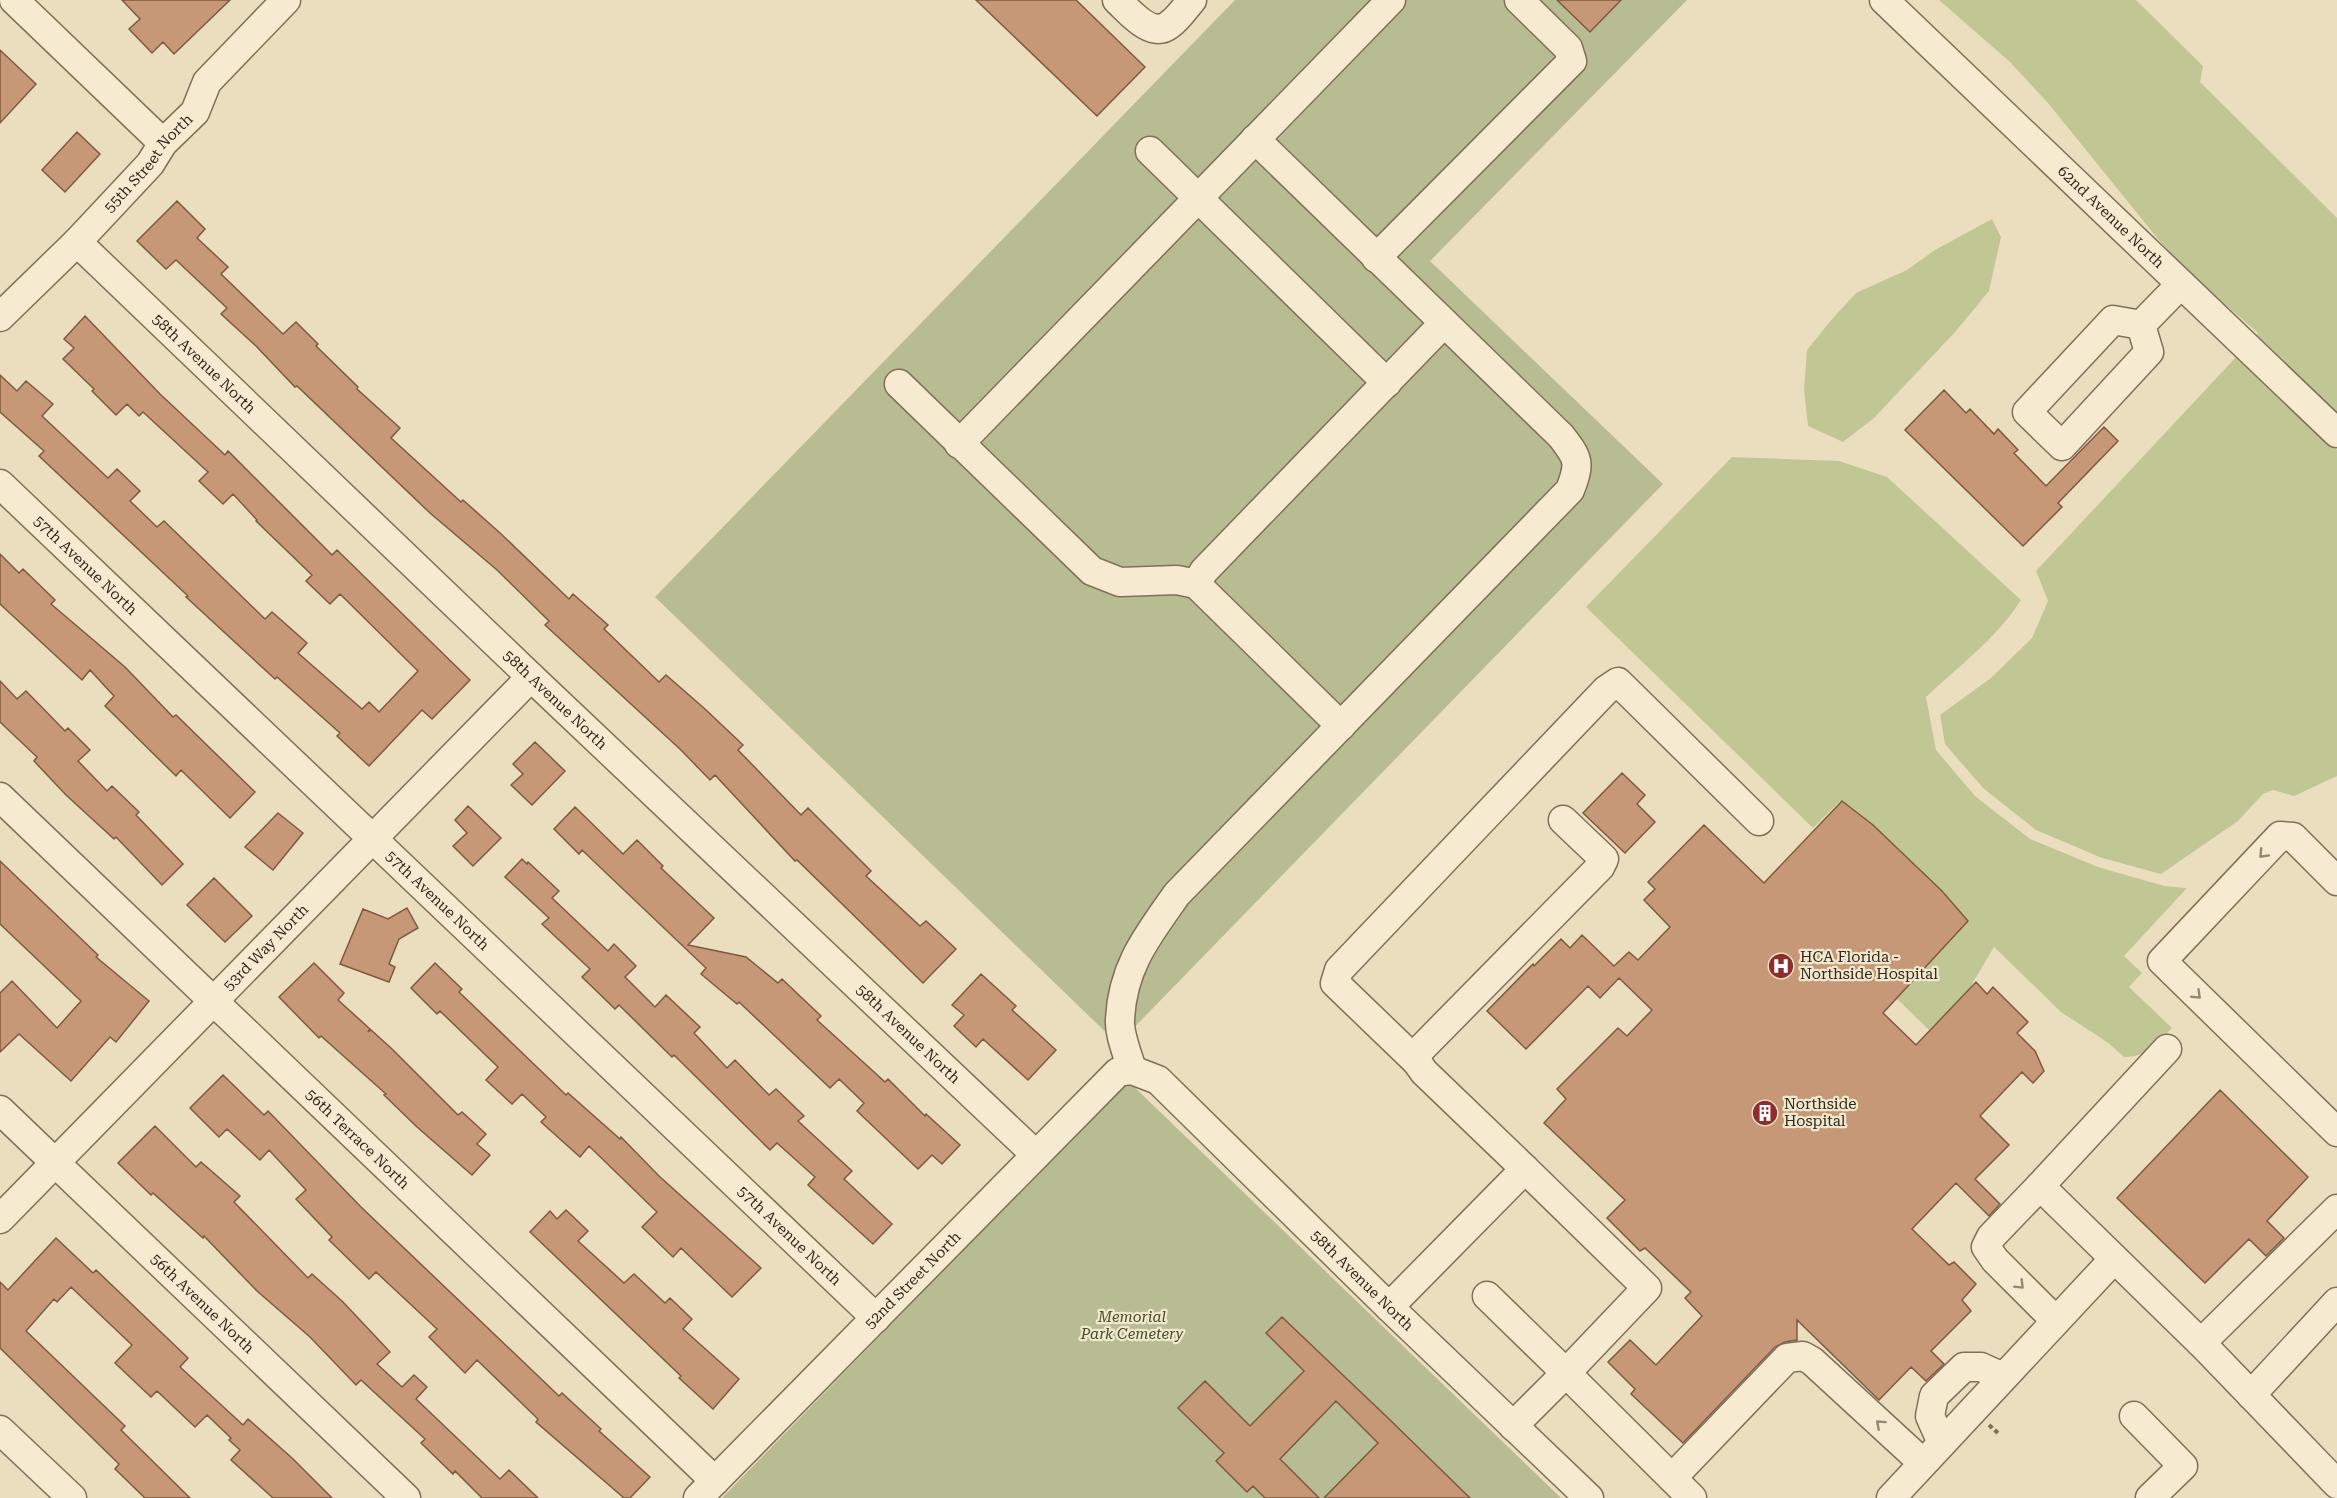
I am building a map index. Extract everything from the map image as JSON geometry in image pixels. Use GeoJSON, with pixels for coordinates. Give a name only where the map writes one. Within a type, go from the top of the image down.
{"type":"FeatureCollection","features":[{"type":"Feature","properties":{"kind":"street"},"geometry":{"type":"LineString","coordinates":[[14,0],[163,143]]}},
{"type":"Feature","properties":{"kind":"street","name":"55th Street North"},"geometry":{"type":"LineString","coordinates":[[0,317],[77,242],[150,164],[163,143],[195,112],[207,82],[286,0]]}},
{"type":"Feature","properties":{"kind":"street"},"geometry":{"type":"LineString","coordinates":[[1117,0],[1139,21],[1160,28],[1168,27],[1192,0]]}},
{"type":"Feature","properties":{"kind":"street"},"geometry":{"type":"LineString","coordinates":[[959,444],[1391,0]]}},
{"type":"Feature","properties":{"kind":"street"},"geometry":{"type":"LineString","coordinates":[[1377,258],[1572,61],[1568,48],[1519,0]]}},
{"type":"Feature","properties":{"kind":"street","name":"62nd Avenue North"},"geometry":{"type":"LineString","coordinates":[[1884,0],[2337,433]]}},
{"type":"Feature","properties":{"kind":"street"},"geometry":{"type":"LineString","coordinates":[[1132,1070],[1120,1022],[1129,969],[1145,938],[1177,894],[1570,490],[1578,472],[1577,458],[1561,436],[1255,139]]}},
{"type":"Feature","properties":{"kind":"street"},"geometry":{"type":"LineString","coordinates":[[1150,151],[1387,383]]}},
{"type":"Feature","properties":{"kind":"street","name":"58th Avenue North"},"geometry":{"type":"LineString","coordinates":[[77,242],[531,677],[1036,1155]]}},
{"type":"Feature","properties":{"kind":"street"},"geometry":{"type":"LineString","coordinates":[[2141,325],[2181,284]]}},
{"type":"Feature","properties":{"kind":"street"},"geometry":{"type":"LineString","coordinates":[[2113,320],[2141,325],[2149,352],[2062,446],[2027,412],[2113,320]]}},
{"type":"Feature","properties":{"kind":"street"},"geometry":{"type":"LineString","coordinates":[[1196,584],[1204,571],[1444,323]]}},
{"type":"Feature","properties":{"kind":"street"},"geometry":{"type":"LineString","coordinates":[[898,384],[1092,571],[1120,582],[1177,580],[1196,584],[1341,726]]}},
{"type":"Feature","properties":{"kind":"street","name":"57th Avenue North"},"geometry":{"type":"LineString","coordinates":[[0,484],[876,1318]]}},
{"type":"Feature","properties":{"kind":"street","name":"53rd Way North"},"geometry":{"type":"LineString","coordinates":[[0,1218],[531,677]]}},
{"type":"Feature","properties":{"kind":"street"},"geometry":{"type":"LineString","coordinates":[[1513,1426],[1647,1288],[1335,983],[1339,970],[1606,690],[1618,682],[1759,820]]}},
{"type":"Feature","properties":{"kind":"street","name":"56th Terrace North"},"geometry":{"type":"LineString","coordinates":[[0,797],[212,1001],[707,1489]]}},
{"type":"Feature","properties":{"kind":"street"},"geometry":{"type":"LineString","coordinates":[[1417,1062],[1419,1051],[1600,867],[1604,859],[1563,820]]}},
{"type":"Feature","properties":{"kind":"street"},"geometry":{"type":"LineString","coordinates":[[2337,881],[2293,837],[2280,836],[2162,961],[2337,1132]]}},
{"type":"Feature","properties":{"kind":"street"},"geometry":{"type":"LineString","coordinates":[[2056,1322],[1995,1260],[1986,1247],[1991,1237],[2167,1049]]}},
{"type":"Feature","properties":{"kind":"street","name":"58th Avenue North"},"geometry":{"type":"LineString","coordinates":[[1132,1070],[1158,1080],[1389,1307],[1589,1498]]}},
{"type":"Feature","properties":{"kind":"street","name":"52nd Street North"},"geometry":{"type":"LineString","coordinates":[[707,1489],[1118,1072],[1132,1070]]}},
{"type":"Feature","properties":{"kind":"street","name":"56th Avenue North"},"geometry":{"type":"LineString","coordinates":[[0,1110],[406,1498]]}},
{"type":"Feature","properties":{"kind":"street"},"geometry":{"type":"LineString","coordinates":[[1389,1307],[1525,1169]]}},
{"type":"Feature","properties":{"kind":"street"},"geometry":{"type":"LineString","coordinates":[[2040,1186],[2201,1343],[2337,1484]]}},
{"type":"Feature","properties":{"kind":"street"},"geometry":{"type":"LineString","coordinates":[[2201,1343],[2337,1209]]}},
{"type":"Feature","properties":{"kind":"street"},"geometry":{"type":"LineString","coordinates":[[1891,1498],[2114,1258]]}},
{"type":"Feature","properties":{"kind":"street"},"geometry":{"type":"LineString","coordinates":[[1487,1296],[1682,1488],[1755,1392],[1788,1358],[1803,1356],[1812,1361],[1933,1453]]}},
{"type":"Feature","properties":{"kind":"street"},"geometry":{"type":"LineString","coordinates":[[2251,1395],[2337,1302]]}},
{"type":"Feature","properties":{"kind":"street"},"geometry":{"type":"LineString","coordinates":[[1933,1453],[1930,1416],[1935,1396],[1964,1367],[1981,1366],[2003,1377]]}},
{"type":"Feature","properties":{"kind":"street"},"geometry":{"type":"LineString","coordinates":[[2134,1416],[2183,1466],[2150,1498]]}},
{"type":"Feature","properties":{"kind":"street"},"geometry":{"type":"LineString","coordinates":[[0,1430],[72,1498]]}},
{"type":"Feature","properties":{"kind":"green space"},"geometry":{"type":"Polygon","coordinates":[[[1235,0],[1687,0],[1430,261],[1663,484],[1118,1044],[655,597],[1235,0]]]}},
{"type":"Feature","properties":{"kind":"green space"},"geometry":{"type":"Polygon","coordinates":[[[1939,0],[2136,0],[2203,66],[2200,82],[2337,218],[2337,416],[2255,337],[2258,333],[2189,273],[2158,239],[2048,103],[2010,62],[1939,0]]]}},
{"type":"Feature","properties":{"kind":"green space"},"geometry":{"type":"Polygon","coordinates":[[[1992,219],[2001,237],[1989,291],[1956,331],[1874,418],[1843,442],[1808,426],[1804,389],[1807,350],[1833,318],[1856,293],[1907,270],[1935,250],[1992,219]]]}},
{"type":"Feature","properties":{"kind":"green space"},"geometry":{"type":"Polygon","coordinates":[[[2238,355],[2337,450],[2337,776],[2294,796],[2273,790],[2263,794],[2238,821],[2161,874],[2102,858],[2036,830],[1983,788],[1945,744],[1940,715],[1991,678],[2032,638],[2048,601],[2036,571],[2238,355]]]}},
{"type":"Feature","properties":{"kind":"green space"},"geometry":{"type":"Polygon","coordinates":[[[1732,457],[1839,461],[1887,477],[2021,600],[2001,627],[1926,697],[1936,750],[1975,796],[2030,839],[2098,867],[2164,886],[2187,888],[2124,956],[2142,973],[2129,987],[2172,1028],[2152,1049],[2124,1057],[2107,1042],[2061,1012],[1994,947],[1969,989],[1929,1030],[1891,993],[1963,918],[1904,856],[1840,801],[1813,828],[1586,607],[1732,457]]]}},
{"type":"Feature","properties":{"kind":"green space","name":"Memorial Park Cemetery"},"geometry":{"type":"Polygon","coordinates":[[[1128,1081],[1561,1498],[722,1498],[1128,1081]]]}},
{"type":"Feature","properties":{"kind":"building"},"geometry":{"type":"Polygon","coordinates":[[[122,0],[230,0],[174,54],[163,42],[152,53],[129,29],[140,19],[122,0]]]}},
{"type":"Feature","properties":{"kind":"building"},"geometry":{"type":"Polygon","coordinates":[[[976,0],[1076,0],[1145,67],[1097,116],[976,0]]]}},
{"type":"Feature","properties":{"kind":"building"},"geometry":{"type":"Polygon","coordinates":[[[1557,0],[1621,0],[1590,32],[1557,0]]]}},
{"type":"Feature","properties":{"kind":"building"},"geometry":{"type":"Polygon","coordinates":[[[0,50],[36,84],[0,123],[0,50]]]}},
{"type":"Feature","properties":{"kind":"building"},"geometry":{"type":"Polygon","coordinates":[[[77,132],[100,154],[65,192],[42,170],[77,132]]]}},
{"type":"Feature","properties":{"kind":"building"},"geometry":{"type":"Polygon","coordinates":[[[177,201],[205,229],[197,238],[228,267],[221,274],[283,334],[296,322],[318,344],[316,346],[358,387],[357,389],[400,428],[391,438],[461,502],[463,500],[500,533],[569,599],[573,594],[608,625],[604,629],[659,682],[666,675],[705,709],[743,745],[738,750],[801,815],[808,808],[871,871],[866,876],[920,926],[926,921],[956,949],[923,983],[797,860],[795,861],[715,775],[710,780],[681,750],[545,625],[549,621],[497,570],[430,513],[297,386],[295,387],[221,314],[227,308],[176,260],[166,269],[137,241],[177,201]]]}},
{"type":"Feature","properties":{"kind":"building"},"geometry":{"type":"Polygon","coordinates":[[[85,316],[160,394],[225,455],[228,451],[332,555],[337,550],[470,680],[432,719],[422,710],[369,766],[337,736],[340,733],[277,677],[275,679],[39,456],[44,451],[0,412],[0,375],[17,391],[26,381],[53,404],[42,416],[108,478],[117,469],[140,491],[130,501],[157,527],[164,521],[265,619],[272,612],[307,643],[298,653],[362,709],[369,702],[379,712],[418,671],[340,594],[330,604],[306,581],[312,575],[256,521],[233,494],[223,504],[199,481],[208,472],[143,412],[139,416],[127,404],[116,415],[92,391],[94,389],[63,359],[74,348],[64,339],[85,316]]]}},
{"type":"Feature","properties":{"kind":"building"},"geometry":{"type":"Polygon","coordinates":[[[1944,390],[1966,413],[1970,409],[1994,434],[1998,429],[2018,450],[2014,453],[2046,486],[2104,427],[2118,441],[2058,503],[2062,507],[2023,546],[1905,430],[1944,390]]]}},
{"type":"Feature","properties":{"kind":"building"},"geometry":{"type":"Polygon","coordinates":[[[0,554],[19,573],[23,569],[55,600],[51,604],[125,667],[173,717],[176,715],[255,792],[230,818],[181,770],[176,776],[105,706],[114,696],[90,670],[82,680],[0,604],[0,554]]]}},
{"type":"Feature","properties":{"kind":"building"},"geometry":{"type":"Polygon","coordinates":[[[0,681],[17,699],[26,691],[65,731],[68,728],[90,750],[78,761],[107,791],[112,786],[139,812],[136,815],[183,864],[162,885],[116,837],[114,839],[66,795],[34,761],[37,757],[0,722],[0,681]]]}},
{"type":"Feature","properties":{"kind":"building"},"geometry":{"type":"Polygon","coordinates":[[[535,742],[565,771],[532,805],[511,785],[523,774],[513,764],[535,742]]]}},
{"type":"Feature","properties":{"kind":"building"},"geometry":{"type":"Polygon","coordinates":[[[1622,773],[1645,795],[1637,804],[1655,822],[1625,853],[1583,813],[1622,773]]]}},
{"type":"Feature","properties":{"kind":"building","name":"Northside Hospital"},"geometry":{"type":"Polygon","coordinates":[[[1842,801],[1873,825],[1942,891],[1968,921],[1883,1013],[1916,1045],[1976,982],[1987,994],[1993,987],[2028,1022],[2017,1033],[2035,1051],[2044,1071],[2033,1083],[2022,1072],[1980,1116],[2009,1145],[1975,1179],[2000,1204],[1989,1216],[1956,1183],[1912,1229],[1949,1265],[1954,1262],[1976,1284],[1962,1300],[1971,1311],[1931,1351],[1944,1364],[1926,1381],[1911,1367],[1879,1400],[1797,1320],[1797,1340],[1775,1347],[1683,1443],[1631,1394],[1635,1389],[1608,1362],[1630,1340],[1656,1365],[1702,1316],[1685,1298],[1691,1292],[1645,1248],[1640,1251],[1607,1218],[1625,1200],[1544,1123],[1566,1099],[1557,1089],[1618,1028],[1627,1036],[1652,1010],[1619,978],[1600,998],[1588,986],[1526,1049],[1487,1011],[1561,939],[1570,948],[1582,935],[1614,966],[1629,952],[1638,960],[1670,927],[1644,900],[1655,889],[1648,882],[1704,825],[1764,883],[1842,801]]]}},
{"type":"Feature","properties":{"kind":"building"},"geometry":{"type":"Polygon","coordinates":[[[468,806],[501,838],[473,866],[453,846],[467,833],[455,820],[468,806]]]}},
{"type":"Feature","properties":{"kind":"building"},"geometry":{"type":"Polygon","coordinates":[[[575,807],[623,854],[637,840],[663,866],[661,868],[714,918],[688,945],[746,957],[778,983],[782,979],[821,1016],[817,1020],[885,1082],[888,1079],[925,1116],[926,1114],[960,1145],[942,1164],[932,1155],[918,1169],[857,1111],[864,1103],[839,1079],[830,1088],[739,1002],[737,1004],[701,974],[706,968],[582,850],[579,854],[554,829],[575,807]]]}},
{"type":"Feature","properties":{"kind":"building"},"geometry":{"type":"Polygon","coordinates":[[[278,813],[303,833],[273,870],[245,847],[278,813]]]}},
{"type":"Feature","properties":{"kind":"building"},"geometry":{"type":"Polygon","coordinates":[[[522,859],[559,891],[552,898],[608,951],[614,944],[636,966],[625,977],[655,1007],[666,995],[700,1027],[694,1033],[727,1068],[735,1060],[769,1095],[776,1089],[804,1116],[798,1121],[852,1171],[844,1179],[892,1224],[873,1244],[808,1185],[815,1177],[777,1143],[770,1150],[674,1055],[672,1057],[619,1005],[615,1009],[582,977],[590,969],[542,924],[549,918],[505,877],[522,859]]]}},
{"type":"Feature","properties":{"kind":"building"},"geometry":{"type":"Polygon","coordinates":[[[0,861],[98,955],[96,957],[149,1001],[116,1042],[110,1037],[71,1081],[19,1034],[0,1052],[0,993],[12,981],[57,1028],[81,1001],[0,924],[0,861]]]}},
{"type":"Feature","properties":{"kind":"building"},"geometry":{"type":"Polygon","coordinates":[[[214,878],[252,916],[225,942],[187,905],[214,878]]]}},
{"type":"Feature","properties":{"kind":"building"},"geometry":{"type":"Polygon","coordinates":[[[407,908],[418,928],[399,939],[389,964],[395,967],[389,982],[340,964],[363,909],[388,919],[407,908]]]}},
{"type":"Feature","properties":{"kind":"building"},"geometry":{"type":"Polygon","coordinates":[[[314,963],[344,993],[338,1000],[370,1029],[368,1032],[371,1030],[392,1049],[458,1115],[462,1112],[486,1134],[477,1144],[490,1155],[472,1175],[417,1127],[384,1095],[386,1094],[321,1036],[319,1038],[279,997],[314,963]]]}},
{"type":"Feature","properties":{"kind":"building"},"geometry":{"type":"Polygon","coordinates":[[[435,963],[462,989],[459,992],[566,1095],[568,1093],[620,1139],[621,1137],[659,1176],[761,1268],[732,1297],[681,1248],[673,1257],[642,1227],[657,1212],[589,1146],[580,1157],[541,1122],[546,1117],[522,1094],[512,1104],[486,1080],[498,1067],[440,1011],[437,1014],[411,988],[435,963]]]}},
{"type":"Feature","properties":{"kind":"building"},"geometry":{"type":"Polygon","coordinates":[[[981,974],[1016,1006],[1012,1010],[1056,1050],[1028,1080],[983,1039],[976,1047],[954,1026],[964,1015],[952,1005],[981,974]]]}},
{"type":"Feature","properties":{"kind":"building"},"geometry":{"type":"Polygon","coordinates":[[[223,1075],[264,1115],[268,1111],[361,1207],[559,1396],[562,1393],[601,1429],[599,1431],[650,1477],[630,1498],[624,1498],[536,1422],[538,1419],[477,1360],[465,1373],[429,1337],[437,1329],[376,1272],[369,1279],[329,1240],[332,1237],[296,1199],[306,1190],[269,1150],[260,1160],[227,1129],[219,1137],[190,1108],[223,1075]]]}},
{"type":"Feature","properties":{"kind":"building"},"geometry":{"type":"Polygon","coordinates":[[[2220,1090],[2308,1177],[2267,1221],[2284,1238],[2266,1256],[2249,1239],[2205,1283],[2117,1198],[2220,1090]]]}},
{"type":"Feature","properties":{"kind":"building"},"geometry":{"type":"Polygon","coordinates":[[[155,1126],[196,1167],[201,1162],[240,1196],[234,1202],[308,1278],[312,1274],[343,1302],[390,1352],[377,1364],[402,1387],[414,1375],[427,1387],[416,1399],[500,1479],[509,1470],[538,1498],[482,1498],[455,1471],[453,1474],[421,1443],[425,1439],[361,1380],[356,1385],[310,1337],[257,1291],[204,1236],[203,1238],[153,1193],[151,1195],[118,1163],[155,1126]]]}},
{"type":"Feature","properties":{"kind":"building"},"geometry":{"type":"Polygon","coordinates":[[[566,1210],[588,1231],[578,1241],[624,1283],[634,1274],[665,1303],[670,1298],[692,1319],[683,1329],[739,1379],[713,1409],[530,1232],[550,1211],[557,1219],[566,1210]]]}},
{"type":"Feature","properties":{"kind":"building"},"geometry":{"type":"Polygon","coordinates":[[[56,1238],[93,1273],[96,1270],[188,1358],[180,1367],[243,1425],[248,1419],[332,1498],[273,1498],[231,1460],[240,1450],[207,1415],[195,1427],[157,1391],[151,1397],[115,1363],[132,1345],[71,1287],[57,1302],[54,1299],[26,1331],[125,1426],[121,1430],[190,1498],[145,1498],[115,1469],[119,1464],[0,1348],[0,1282],[8,1290],[56,1238]]]}},
{"type":"Feature","properties":{"kind":"building"},"geometry":{"type":"Polygon","coordinates":[[[1282,1317],[1470,1498],[1324,1498],[1378,1443],[1336,1401],[1280,1459],[1319,1498],[1265,1498],[1253,1486],[1247,1492],[1216,1461],[1224,1453],[1178,1408],[1205,1381],[1250,1426],[1304,1371],[1266,1333],[1282,1317]]]}},
{"type":"Feature","properties":{"kind":"place","name":"HCA Florida - Northside Hospital"},"geometry":{"type":"Point","coordinates":[1781,966]}},
{"type":"Feature","properties":{"kind":"place","name":"Northside Hospital"},"geometry":{"type":"Point","coordinates":[1765,1113]}}]}
